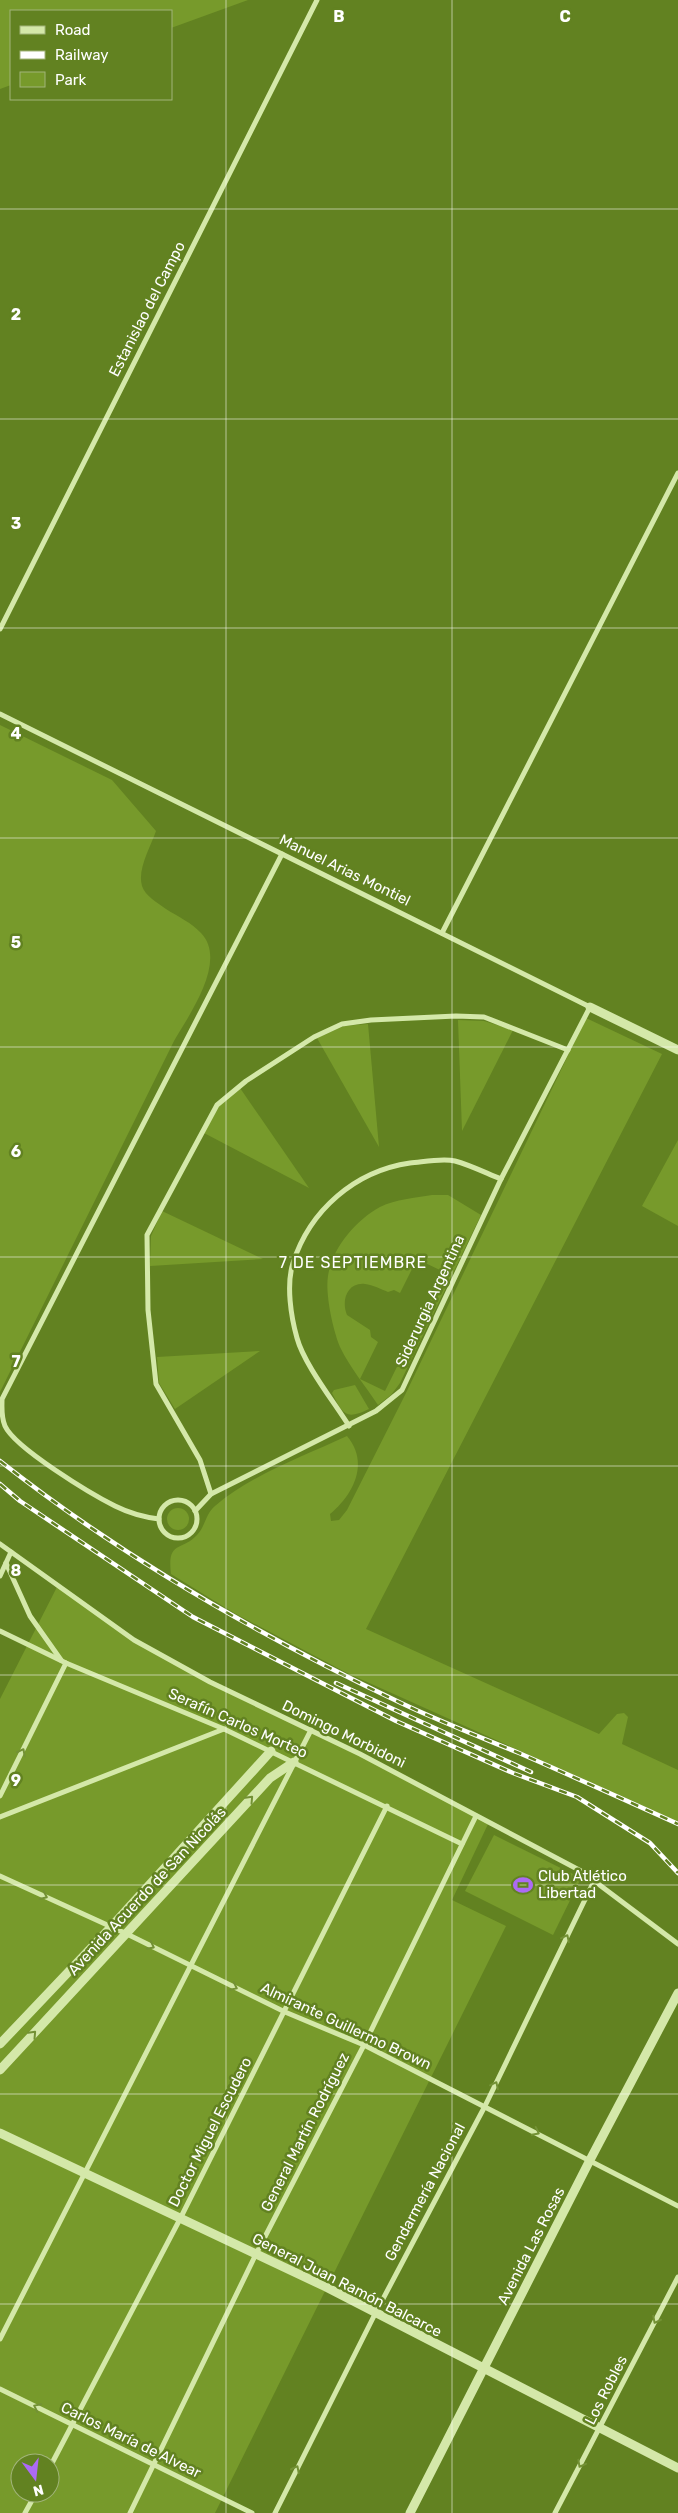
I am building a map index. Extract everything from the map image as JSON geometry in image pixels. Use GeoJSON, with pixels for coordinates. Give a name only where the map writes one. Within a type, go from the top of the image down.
{"type":"FeatureCollection","features":[{"type":"Feature","properties":{"kind":"street","name":"Estanislao del Campo"},"geometry":{"type":"LineString","coordinates":[[0,629],[317,0]]}},
{"type":"Feature","properties":{"kind":"street"},"geometry":{"type":"LineString","coordinates":[[442,933],[678,473]]}},
{"type":"Feature","properties":{"kind":"street","name":"Manuel Arias Montiel"},"geometry":{"type":"LineString","coordinates":[[0,714],[678,1050]]}},
{"type":"Feature","properties":{"kind":"street"},"geometry":{"type":"LineString","coordinates":[[195,1511],[185,1502],[176,1500],[164,1506],[159,1519],[140,1516],[116,1506],[19,1445],[5,1427],[1,1414],[2,1399],[282,854]]}},
{"type":"Feature","properties":{"kind":"street","name":"Siderurgia Argentina"},"geometry":{"type":"LineString","coordinates":[[159,1519],[160,1525],[168,1534],[173,1537],[184,1537],[195,1526],[195,1511],[211,1494],[349,1426],[391,1401],[407,1382],[501,1179],[590,1007]]}},
{"type":"Feature","properties":{"kind":"street"},"geometry":{"type":"LineString","coordinates":[[211,1494],[200,1460],[156,1384],[148,1310],[147,1235],[217,1105],[246,1081],[306,1042],[342,1024],[439,1016],[484,1017],[568,1050]]}},
{"type":"Feature","properties":{"kind":"street"},"geometry":{"type":"LineString","coordinates":[[349,1426],[312,1368],[296,1337],[291,1304],[293,1265],[313,1221],[325,1207],[365,1176],[391,1166],[454,1161],[501,1179]]}},
{"type":"Feature","properties":{"kind":"street","name":"Domingo Morbidoni"},"geometry":{"type":"LineString","coordinates":[[0,1544],[134,1640],[210,1682],[310,1730],[581,1871],[612,1892],[678,1944]]}},
{"type":"Feature","properties":{"kind":"street"},"geometry":{"type":"LineString","coordinates":[[0,1576],[11,1552]]}},
{"type":"Feature","properties":{"kind":"street"},"geometry":{"type":"LineString","coordinates":[[0,1796],[64,1662],[30,1616],[6,1563]]}},
{"type":"Feature","properties":{"kind":"street","name":"Serafín Carlos Morteo"},"geometry":{"type":"LineString","coordinates":[[0,1631],[64,1662],[224,1729],[387,1806],[462,1844]]}},
{"type":"Feature","properties":{"kind":"street"},"geometry":{"type":"LineString","coordinates":[[0,1817],[224,1729]]}},
{"type":"Feature","properties":{"kind":"street","name":"Avenida Acuerdo de San Nicolás"},"geometry":{"type":"LineString","coordinates":[[0,2070],[270,1778],[294,1762],[310,1730]]}},
{"type":"Feature","properties":{"kind":"street","name":"Avenida Acuerdo de San Nicolás"},"geometry":{"type":"LineString","coordinates":[[0,2044],[111,1927],[271,1751]]}},
{"type":"Feature","properties":{"kind":"street"},"geometry":{"type":"LineString","coordinates":[[0,2339],[294,1762]]}},
{"type":"Feature","properties":{"kind":"street","name":"Doctor Miguel Escudero"},"geometry":{"type":"LineString","coordinates":[[57,2453],[180,2219],[387,1806]]}},
{"type":"Feature","properties":{"kind":"street","name":"General Martín Rodríguez"},"geometry":{"type":"LineString","coordinates":[[130,2513],[256,2254],[364,2045],[476,1816]]}},
{"type":"Feature","properties":{"kind":"street","name":"Almirante Guillermo Brown"},"geometry":{"type":"LineString","coordinates":[[0,1876],[127,1934],[285,2012],[364,2045],[678,2206]]}},
{"type":"Feature","properties":{"kind":"street","name":"Gendarmería Nacional"},"geometry":{"type":"LineString","coordinates":[[275,2513],[375,2314],[485,2106],[594,1881]]}},
{"type":"Feature","properties":{"kind":"street","name":"Avenida Las Rosas"},"geometry":{"type":"LineString","coordinates":[[410,2513],[590,2160],[678,1993]]}},
{"type":"Feature","properties":{"kind":"street","name":"General Juan Ramón Balcarce"},"geometry":{"type":"LineString","coordinates":[[0,2133],[256,2254],[678,2468]]}},
{"type":"Feature","properties":{"kind":"street","name":"Los Robles"},"geometry":{"type":"LineString","coordinates":[[555,2513],[600,2430],[678,2277]]}},
{"type":"Feature","properties":{"kind":"street","name":"Carlos María de Alvear"},"geometry":{"type":"LineString","coordinates":[[0,2389],[252,2513]]}},
{"type":"Feature","properties":{"kind":"green space"},"geometry":{"type":"Polygon","coordinates":[[[0,0],[248,0],[172,28],[172,10],[10,10],[10,85],[0,89],[0,0]]]}},
{"type":"Feature","properties":{"kind":"green space"},"geometry":{"type":"Polygon","coordinates":[[[0,725],[112,780],[156,831],[141,872],[144,890],[156,902],[201,933],[208,945],[210,958],[208,973],[196,1003],[174,1041],[0,1392],[0,725]]]}},
{"type":"Feature","properties":{"kind":"green space"},"geometry":{"type":"Polygon","coordinates":[[[586,1018],[662,1054],[366,1629],[599,1734],[617,1714],[624,1713],[628,1717],[622,1744],[678,1770],[678,1822],[347,1673],[234,1613],[171,1574],[170,1563],[173,1551],[197,1535],[212,1509],[229,1495],[261,1476],[347,1436],[354,1446],[358,1468],[352,1488],[346,1498],[330,1514],[331,1521],[339,1520],[347,1510],[405,1395],[586,1018]]]}},
{"type":"Feature","properties":{"kind":"green space"},"geometry":{"type":"Polygon","coordinates":[[[458,1020],[484,1021],[513,1030],[462,1131],[458,1020]]]}},
{"type":"Feature","properties":{"kind":"green space"},"geometry":{"type":"Polygon","coordinates":[[[368,1024],[379,1147],[317,1038],[344,1026],[368,1024]]]}},
{"type":"Feature","properties":{"kind":"green space"},"geometry":{"type":"Polygon","coordinates":[[[240,1088],[309,1188],[204,1133],[219,1106],[240,1088]]]}},
{"type":"Feature","properties":{"kind":"green space"},"geometry":{"type":"Polygon","coordinates":[[[678,1140],[678,1226],[642,1206],[678,1140]]]}},
{"type":"Feature","properties":{"kind":"green space"},"geometry":{"type":"Polygon","coordinates":[[[432,1195],[448,1195],[481,1215],[400,1383],[391,1395],[378,1405],[353,1369],[340,1347],[330,1312],[327,1284],[330,1266],[340,1245],[362,1219],[386,1204],[432,1195]],[[417,1259],[400,1293],[394,1290],[388,1292],[365,1284],[359,1284],[350,1289],[345,1299],[347,1315],[370,1330],[371,1337],[378,1342],[360,1379],[385,1391],[444,1272],[417,1259]]]}},
{"type":"Feature","properties":{"kind":"green space"},"geometry":{"type":"Polygon","coordinates":[[[162,1211],[263,1259],[150,1266],[151,1236],[162,1211]]]}},
{"type":"Feature","properties":{"kind":"green space"},"geometry":{"type":"Polygon","coordinates":[[[260,1351],[175,1409],[159,1383],[157,1357],[260,1351]]]}},
{"type":"Feature","properties":{"kind":"green space"},"geometry":{"type":"Polygon","coordinates":[[[355,1385],[369,1409],[350,1415],[342,1411],[332,1393],[334,1390],[355,1385]]]}},
{"type":"Feature","properties":{"kind":"green space"},"geometry":{"type":"Polygon","coordinates":[[[178,1508],[186,1511],[189,1519],[186,1527],[178,1530],[170,1527],[167,1519],[170,1511],[178,1508]]]}},
{"type":"Feature","properties":{"kind":"green space"},"geometry":{"type":"Polygon","coordinates":[[[57,1587],[134,1640],[198,1675],[360,1754],[489,1822],[452,1900],[506,1926],[215,2513],[0,2513],[0,1699],[57,1587]]]}},
{"type":"Feature","properties":{"kind":"green space","name":"Club Atlético Libertad"},"geometry":{"type":"Polygon","coordinates":[[[494,1835],[581,1878],[553,1935],[465,1891],[494,1835]]]}},
{"type":"Feature","properties":{"kind":"railway"},"geometry":{"type":"LineString","coordinates":[[0,1461],[144,1563],[296,1651],[415,1710],[519,1753],[678,1824]]}},
{"type":"Feature","properties":{"kind":"railway"},"geometry":{"type":"LineString","coordinates":[[0,1484],[20,1501],[193,1617],[396,1721],[513,1773],[577,1797],[650,1843],[678,1873]]}},
{"type":"Feature","properties":{"kind":"railway"},"geometry":{"type":"LineString","coordinates":[[336,1683],[531,1772]]}},
{"type":"Feature","properties":{"kind":"place","name":"Club Atlético Libertad"},"geometry":{"type":"Point","coordinates":[523,1885]}},
{"type":"Feature","properties":{"kind":"district","name":"7 DE SEPTIEMBRE"},"geometry":{"type":"Point","coordinates":[353,1262]}}]}
